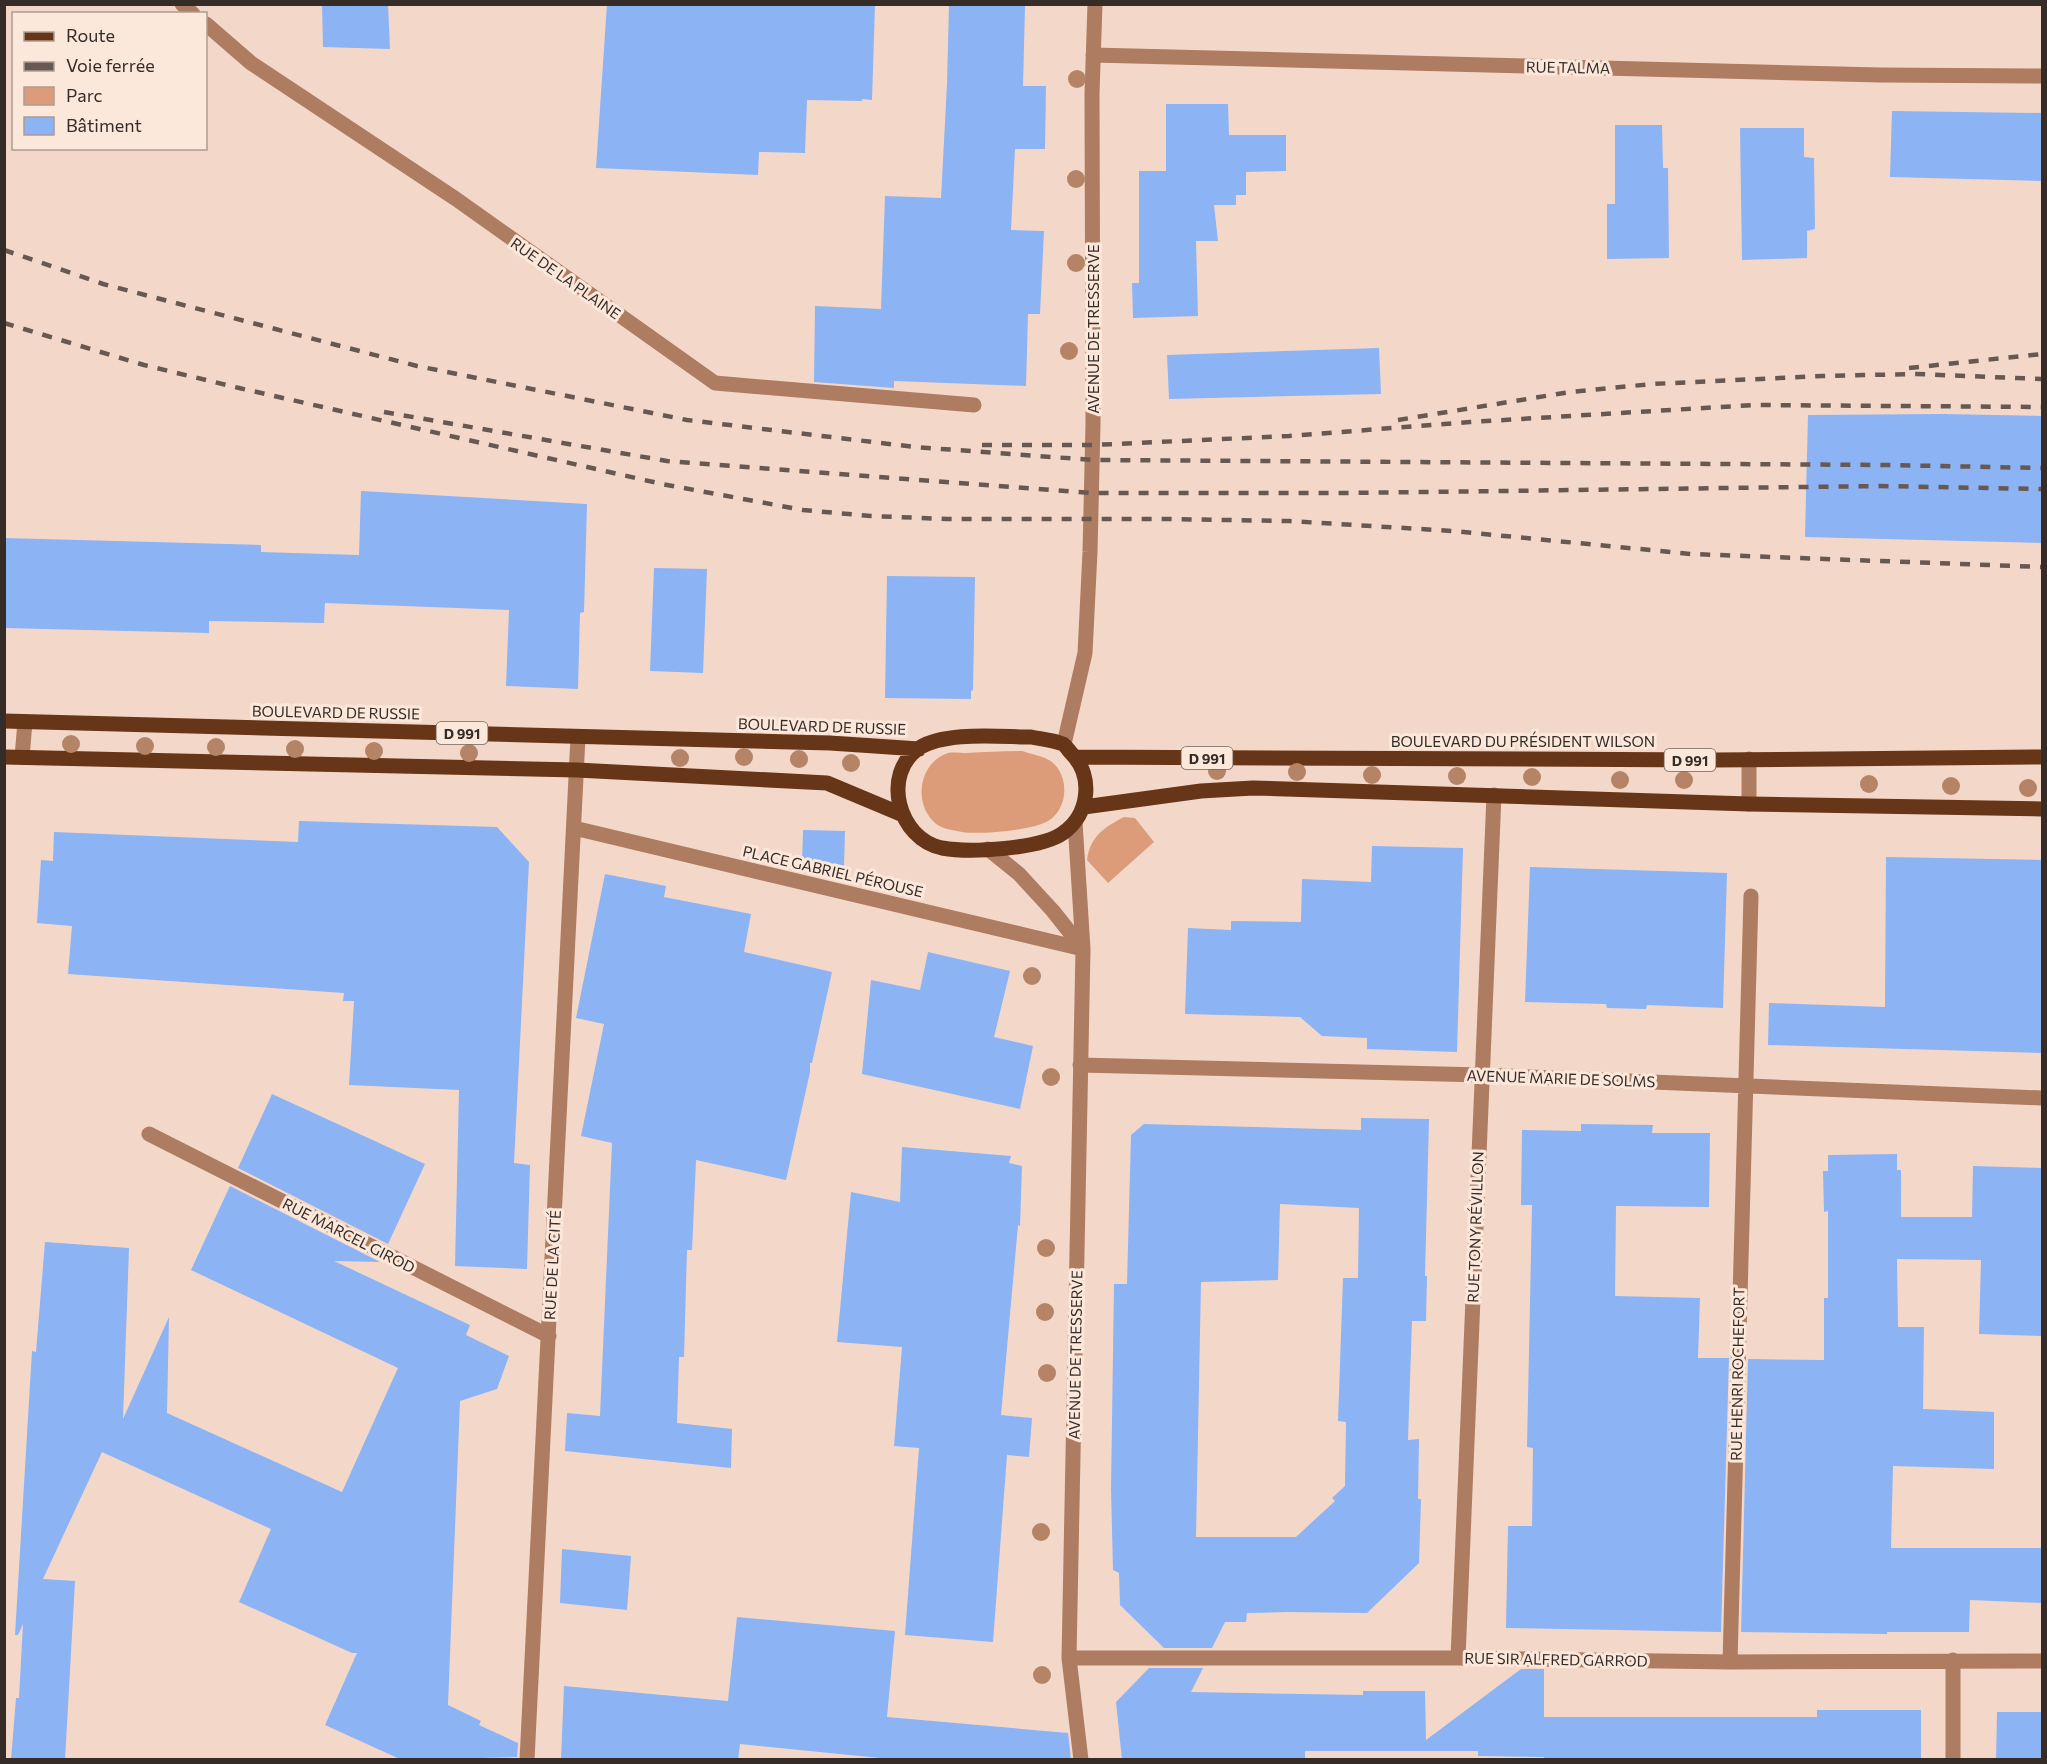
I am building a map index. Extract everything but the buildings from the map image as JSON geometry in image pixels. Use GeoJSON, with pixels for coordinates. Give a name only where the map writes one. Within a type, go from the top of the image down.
{"type":"FeatureCollection","features":[{"type":"Feature","properties":{"kind":"main road","name":"BOULEVARD DE RUSSIE"},"geometry":{"type":"LineString","coordinates":[[4,721],[830,743],[918,749]]}},
{"type":"Feature","properties":{"kind":"main road"},"geometry":{"type":"LineString","coordinates":[[1032,737],[1064,744],[1084,772],[1087,789],[1084,807],[1075,822],[1063,834],[1020,847],[941,848],[925,840],[911,829],[902,814],[898,796],[900,779],[906,762],[918,749],[939,740],[966,738],[1032,737]]}},
{"type":"Feature","properties":{"kind":"main road"},"geometry":{"type":"LineString","coordinates":[[4,757],[577,770],[827,783],[902,814]]}},
{"type":"Feature","properties":{"kind":"main road","name":"BOULEVARD DU PRÉSIDENT WILSON"},"geometry":{"type":"LineString","coordinates":[[1076,758],[2043,757]]}},
{"type":"Feature","properties":{"kind":"main road","name":"D 991"},"geometry":{"type":"LineString","coordinates":[[1084,807],[1201,791],[1253,788],[1749,804],[2043,809]]}},
{"type":"Feature","properties":{"kind":"street","name":"AVENUE DE TRESSERVE"},"geometry":{"type":"LineString","coordinates":[[1064,744],[1085,653],[1090,552],[1093,424],[1095,4]]}},
{"type":"Feature","properties":{"kind":"street","name":"RUE DE LA PLAINE"},"geometry":{"type":"LineString","coordinates":[[207,25],[251,63],[456,200],[715,383],[974,405]]}},
{"type":"Feature","properties":{"kind":"street","name":"RUE TALMA"},"geometry":{"type":"LineString","coordinates":[[1093,55],[1880,75],[2043,76]]}},
{"type":"Feature","properties":{"kind":"street"},"geometry":{"type":"LineString","coordinates":[[22,757],[25,722]]}},
{"type":"Feature","properties":{"kind":"street","name":"RUE DE LA CITÉ"},"geometry":{"type":"LineString","coordinates":[[527,1760],[579,736]]}},
{"type":"Feature","properties":{"kind":"street"},"geometry":{"type":"LineString","coordinates":[[1749,759],[1749,804]]}},
{"type":"Feature","properties":{"kind":"street","name":"RUE TONY RÉVILLON"},"geometry":{"type":"LineString","coordinates":[[1458,1658],[1494,795]]}},
{"type":"Feature","properties":{"kind":"street","name":"AVENUE DE TRESSERVE"},"geometry":{"type":"LineString","coordinates":[[1075,822],[1083,949],[1069,1658],[1081,1760]]}},
{"type":"Feature","properties":{"kind":"street","name":"PLACE GABRIEL PÉROUSE"},"geometry":{"type":"LineString","coordinates":[[574,828],[1083,949]]}},
{"type":"Feature","properties":{"kind":"street"},"geometry":{"type":"LineString","coordinates":[[988,849],[1019,874],[1053,910],[1083,949]]}},
{"type":"Feature","properties":{"kind":"street","name":"RUE HENRI ROCHEFORT"},"geometry":{"type":"LineString","coordinates":[[1730,1662],[1751,896]]}},
{"type":"Feature","properties":{"kind":"street","name":"AVENUE MARIE DE SOLMS"},"geometry":{"type":"LineString","coordinates":[[1080,1065],[1482,1075],[2043,1098]]}},
{"type":"Feature","properties":{"kind":"street","name":"RUE MARCEL GIROD"},"geometry":{"type":"LineString","coordinates":[[149,1134],[549,1336]]}},
{"type":"Feature","properties":{"kind":"street","name":"RUE SIR ALFRED GARROD"},"geometry":{"type":"LineString","coordinates":[[1069,1658],[1458,1658],[1730,1662],[2043,1661]]}},
{"type":"Feature","properties":{"kind":"street"},"geometry":{"type":"LineString","coordinates":[[1953,1660],[1953,1760]]}},
{"type":"Feature","properties":{"kind":"green space"},"geometry":{"type":"Polygon","coordinates":[[[1022,751],[1049,760],[1058,768],[1062,776],[1063,801],[1055,816],[1048,821],[1019,829],[970,833],[954,831],[936,824],[927,813],[923,803],[922,783],[931,765],[938,758],[948,753],[1022,751]]]}},
{"type":"Feature","properties":{"kind":"green space"},"geometry":{"type":"Polygon","coordinates":[[[1124,817],[1135,818],[1154,842],[1108,883],[1087,860],[1091,845],[1099,833],[1124,817]]]}},
{"type":"Feature","properties":{"kind":"railway"},"geometry":{"type":"LineString","coordinates":[[4,250],[103,284],[417,366],[687,420],[915,447],[1093,460],[2042,468]]}},
{"type":"Feature","properties":{"kind":"railway"},"geometry":{"type":"LineString","coordinates":[[4,323],[144,365],[239,388],[662,484],[803,510],[947,519],[1289,521],[1453,531],[1691,554],[2042,567]]}},
{"type":"Feature","properties":{"kind":"railway"},"geometry":{"type":"LineString","coordinates":[[1909,368],[2042,354]]}},
{"type":"Feature","properties":{"kind":"railway"},"geometry":{"type":"LineString","coordinates":[[1398,420],[1570,392],[1652,384],[1916,374],[2042,379]]}},
{"type":"Feature","properties":{"kind":"railway"},"geometry":{"type":"LineString","coordinates":[[982,445],[1093,445],[1289,436],[1470,422],[1754,405],[2042,407]]}},
{"type":"Feature","properties":{"kind":"railway"},"geometry":{"type":"LineString","coordinates":[[384,412],[667,461],[1092,493],[1349,493],[1879,486],[2042,489]]}}]}
